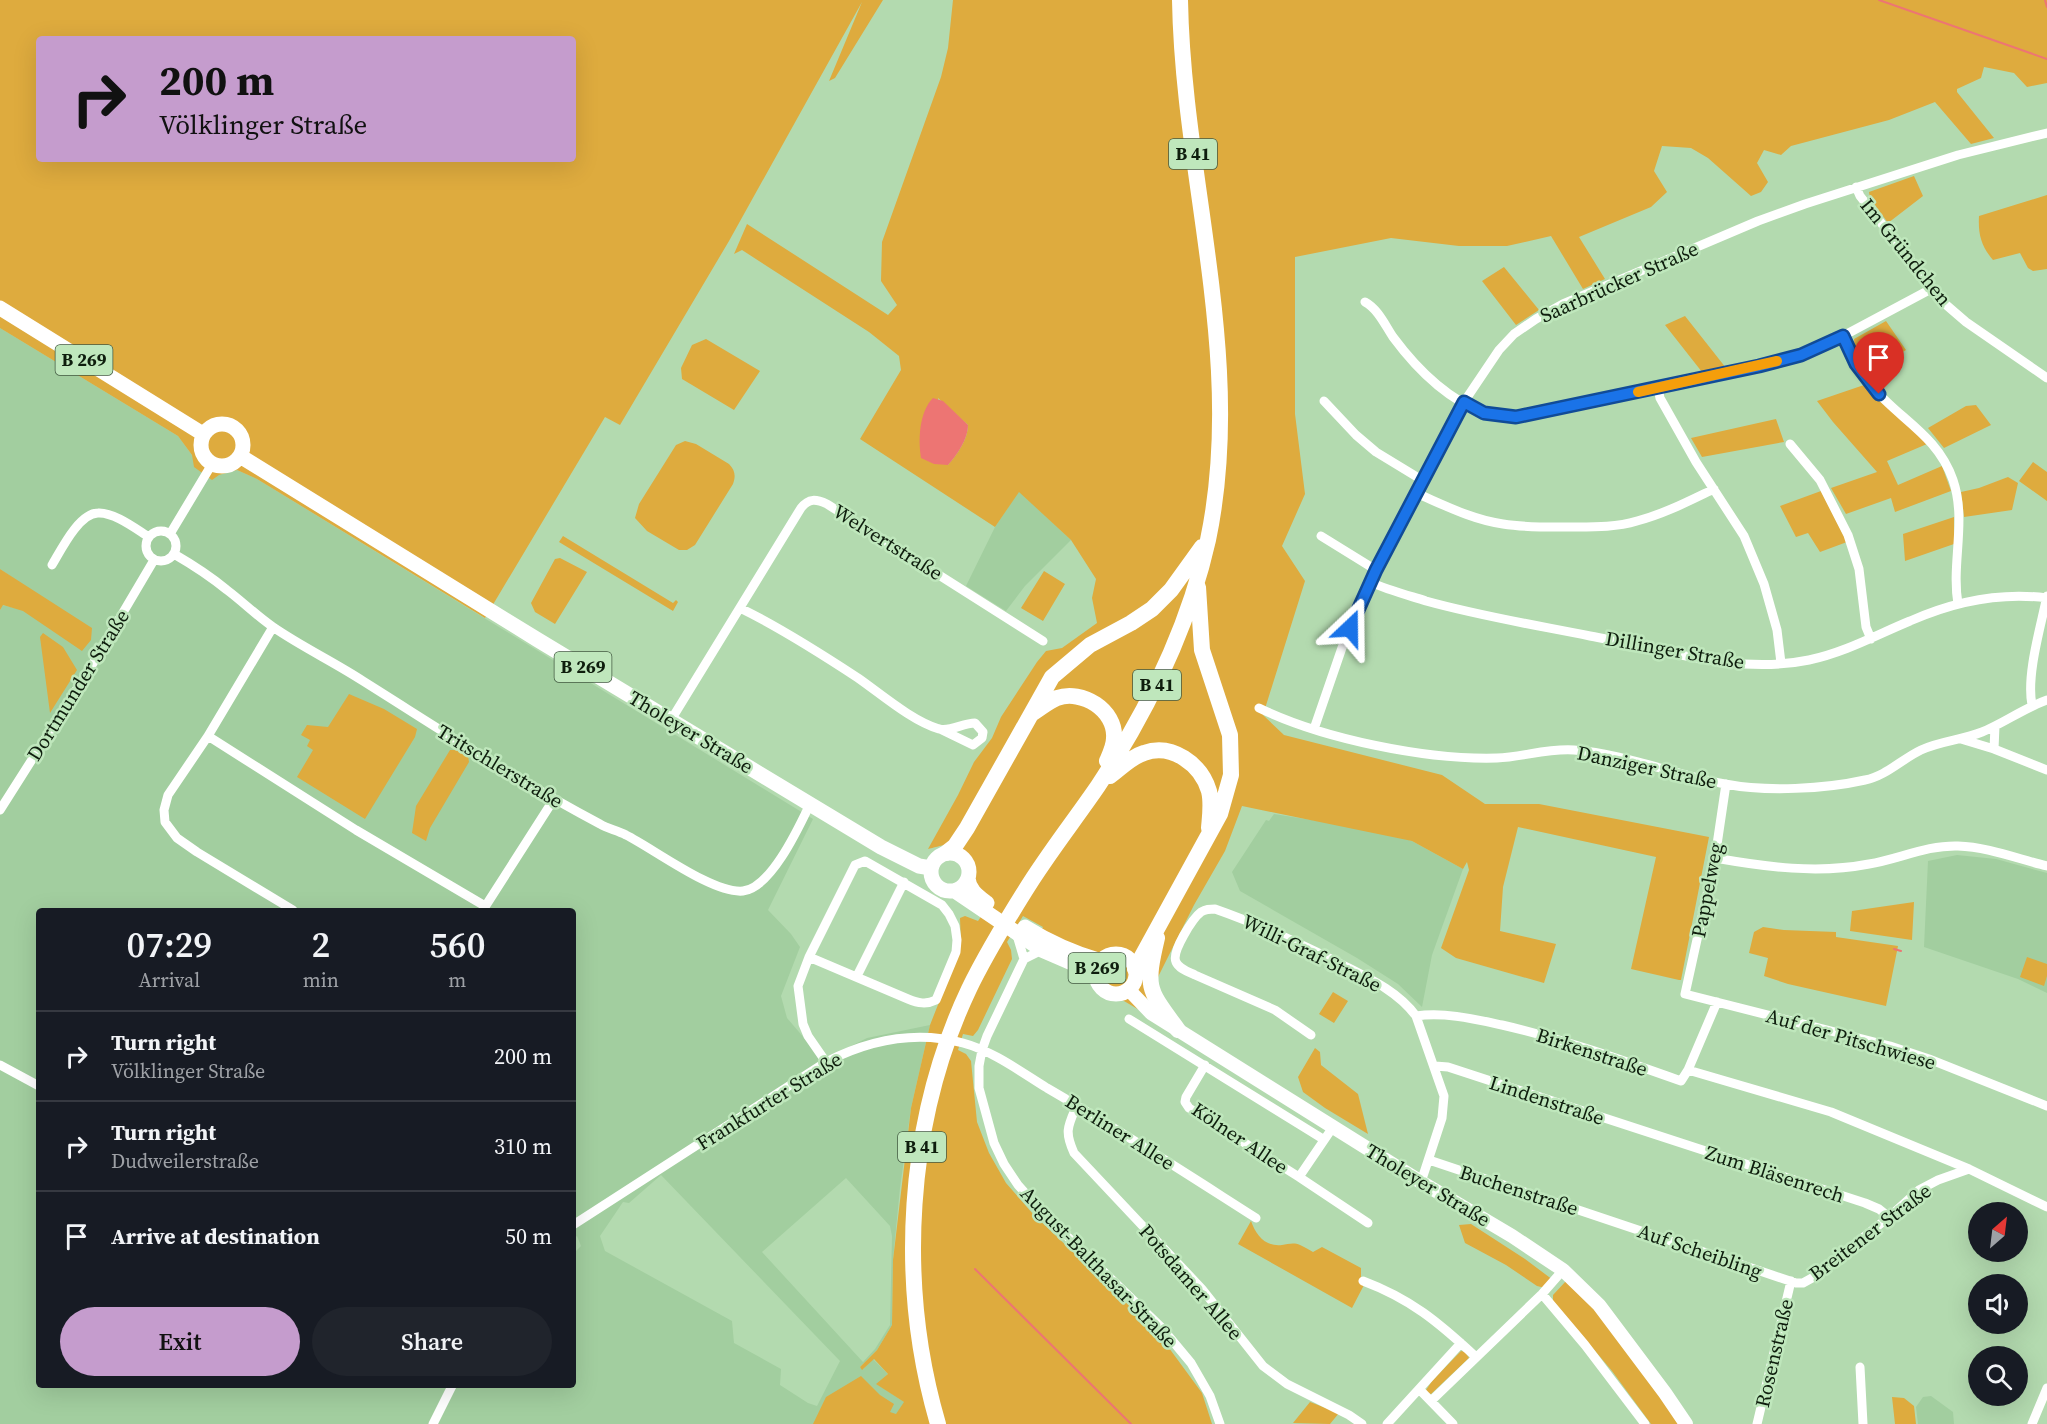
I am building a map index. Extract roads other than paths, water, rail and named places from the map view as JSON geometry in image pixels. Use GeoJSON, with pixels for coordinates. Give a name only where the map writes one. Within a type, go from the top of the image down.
{"type":"FeatureCollection","features":[{"type":"Feature","properties":{"kind":"highway","name":"B 41"},"geometry":{"type":"LineString","coordinates":[[938,1424],[921,1347],[914,1292],[913,1245],[915,1186],[936,1082],[968,991],[988,953],[1026,889],[1097,787],[1150,700],[1175,646],[1208,539],[1221,428],[1220,376],[1214,308],[1187,109],[1180,39],[1180,0]]}},
{"type":"Feature","properties":{"kind":"highway"},"geometry":{"type":"LineString","coordinates":[[946,853],[955,846],[967,828],[1052,676],[1089,645],[1152,609],[1171,590],[1208,539]]}},
{"type":"Feature","properties":{"kind":"highway"},"geometry":{"type":"LineString","coordinates":[[1131,963],[1148,944],[1161,923],[1220,814],[1231,775],[1232,756],[1227,727],[1202,650],[1198,577]]}},
{"type":"Feature","properties":{"kind":"highway"},"geometry":{"type":"LineString","coordinates":[[1032,714],[1058,698],[1071,696],[1084,698],[1095,703],[1104,711],[1115,736],[1097,787]]}},
{"type":"Feature","properties":{"kind":"highway"},"geometry":{"type":"LineString","coordinates":[[1097,787],[1128,761],[1142,753],[1165,750],[1176,753],[1195,767],[1204,779],[1209,792],[1211,811],[1209,831]]}},
{"type":"Feature","properties":{"kind":"highway"},"geometry":{"type":"LineString","coordinates":[[964,858],[963,848],[967,828]]}},
{"type":"Feature","properties":{"kind":"highway"},"geometry":{"type":"LineString","coordinates":[[1161,923],[1149,983],[1154,997],[1178,1030]]}},
{"type":"Feature","properties":{"kind":"main road","name":"B 269"},"geometry":{"type":"LineString","coordinates":[[0,308],[203,434]]}},
{"type":"Feature","properties":{"kind":"main road"},"geometry":{"type":"LineString","coordinates":[[218,424],[235,428],[242,438],[243,450],[240,456],[236,461],[224,466],[212,464],[201,451],[203,434],[207,429],[218,424]]}},
{"type":"Feature","properties":{"kind":"main road","name":"Tholeyer Straße"},"geometry":{"type":"LineString","coordinates":[[240,456],[881,847],[919,866],[931,868]]}},
{"type":"Feature","properties":{"kind":"main road"},"geometry":{"type":"LineString","coordinates":[[931,868],[937,856],[946,853],[958,854],[964,858]]}},
{"type":"Feature","properties":{"kind":"main road","name":"B 269"},"geometry":{"type":"LineString","coordinates":[[964,858],[969,867],[969,885],[986,908]]}},
{"type":"Feature","properties":{"kind":"main road","name":"B 269"},"geometry":{"type":"LineString","coordinates":[[931,868],[930,875],[942,890],[955,891],[986,908],[1042,950],[1086,969],[1096,976]]}},
{"type":"Feature","properties":{"kind":"main road"},"geometry":{"type":"LineString","coordinates":[[955,891],[965,884],[968,878]]}},
{"type":"Feature","properties":{"kind":"main road","name":"B 269"},"geometry":{"type":"LineString","coordinates":[[1022,933],[1101,961]]}},
{"type":"Feature","properties":{"kind":"main road","name":"B 269"},"geometry":{"type":"LineString","coordinates":[[1113,955],[1131,963],[1135,981],[1129,990],[1112,994],[1101,988],[1096,976],[1101,961],[1113,955]]}},
{"type":"Feature","properties":{"kind":"main road","name":"Tholeyer Straße"},"geometry":{"type":"LineString","coordinates":[[1129,990],[1151,1013],[1421,1182],[1512,1236],[1563,1270],[1599,1305],[1686,1424]]}},
{"type":"Feature","properties":{"kind":"street","name":"Saarbrücker Straße"},"geometry":{"type":"LineString","coordinates":[[1314,729],[1345,639],[1376,570],[1464,402],[1499,350],[1514,334],[1563,304],[1758,221],[1958,155],[2047,133]]}},
{"type":"Feature","properties":{"kind":"street","name":"Im Gründchen"},"geometry":{"type":"LineString","coordinates":[[1856,187],[1860,196],[1931,289],[1966,322],[2047,378]]}},
{"type":"Feature","properties":{"kind":"street"},"geometry":{"type":"LineString","coordinates":[[1365,302],[1375,309],[1406,354],[1450,395],[1484,413],[1516,417],[1658,388],[1801,355],[1843,336],[1931,289]]}},
{"type":"Feature","properties":{"kind":"street"},"geometry":{"type":"LineString","coordinates":[[1843,336],[1856,364],[1870,385],[1929,440],[1944,460],[1953,481],[1959,520],[1956,571],[1958,603]]}},
{"type":"Feature","properties":{"kind":"street"},"geometry":{"type":"LineString","coordinates":[[1658,388],[1660,398],[1696,462],[1744,536],[1764,584],[1777,630],[1781,663]]}},
{"type":"Feature","properties":{"kind":"street"},"geometry":{"type":"LineString","coordinates":[[1324,401],[1356,435],[1376,452],[1422,480]]}},
{"type":"Feature","properties":{"kind":"street"},"geometry":{"type":"LineString","coordinates":[[1790,444],[1820,480],[1848,535],[1858,569],[1866,627],[1871,639]]}},
{"type":"Feature","properties":{"kind":"street"},"geometry":{"type":"LineString","coordinates":[[170,534],[212,464]]}},
{"type":"Feature","properties":{"kind":"street"},"geometry":{"type":"LineString","coordinates":[[1416,493],[1469,515],[1502,524],[1534,528],[1609,526],[1636,522],[1668,511],[1714,489]]}},
{"type":"Feature","properties":{"kind":"street","name":"Welvertstraße"},"geometry":{"type":"LineString","coordinates":[[671,720],[805,502],[811,500],[818,500],[1043,640]]}},
{"type":"Feature","properties":{"kind":"street"},"geometry":{"type":"LineString","coordinates":[[52,565],[77,526],[87,517],[98,513],[122,520],[149,537]]}},
{"type":"Feature","properties":{"kind":"street"},"geometry":{"type":"LineString","coordinates":[[161,531],[170,534],[175,541],[174,554],[163,561],[154,560],[147,552],[149,537],[161,531]]}},
{"type":"Feature","properties":{"kind":"street"},"geometry":{"type":"LineString","coordinates":[[1321,536],[1376,570]]}},
{"type":"Feature","properties":{"kind":"street","name":"Tritschlerstraße"},"geometry":{"type":"LineString","coordinates":[[174,554],[208,575],[273,627],[554,799],[603,826],[624,834],[716,886],[733,891],[754,888],[765,879],[788,845],[810,804]]}},
{"type":"Feature","properties":{"kind":"street","name":"Dortmunder Straße"},"geometry":{"type":"LineString","coordinates":[[0,810],[92,665],[154,560]]}},
{"type":"Feature","properties":{"kind":"street","name":"Dillinger Straße"},"geometry":{"type":"LineString","coordinates":[[1370,582],[1384,589],[1495,618],[1707,660],[1734,663],[1781,663],[1823,657],[1958,603],[2018,596],[2047,597]]}},
{"type":"Feature","properties":{"kind":"street"},"geometry":{"type":"LineString","coordinates":[[2032,705],[2031,678],[2047,597]]}},
{"type":"Feature","properties":{"kind":"street"},"geometry":{"type":"LineString","coordinates":[[740,608],[795,639],[891,702],[940,729]]}},
{"type":"Feature","properties":{"kind":"street"},"geometry":{"type":"LineString","coordinates":[[273,627],[208,736],[168,795],[164,810],[165,822],[177,838],[290,908]]}},
{"type":"Feature","properties":{"kind":"street","name":"Danziger Straße"},"geometry":{"type":"LineString","coordinates":[[1259,708],[1284,720],[1314,729],[1419,753],[1499,758],[1574,750],[1726,784],[1817,787],[1868,780],[1921,750],[1961,739],[1995,726],[2032,705],[2047,700]]}},
{"type":"Feature","properties":{"kind":"street"},"geometry":{"type":"LineString","coordinates":[[1994,749],[1995,726]]}},
{"type":"Feature","properties":{"kind":"street"},"geometry":{"type":"LineString","coordinates":[[208,736],[484,908],[554,799]]}},
{"type":"Feature","properties":{"kind":"street"},"geometry":{"type":"LineString","coordinates":[[1961,739],[2047,770]]}},
{"type":"Feature","properties":{"kind":"street","name":"Pappelweg"},"geometry":{"type":"LineString","coordinates":[[1685,994],[1715,858],[1726,784]]}},
{"type":"Feature","properties":{"kind":"street"},"geometry":{"type":"LineString","coordinates":[[1715,858],[1756,866],[1803,869],[1841,868],[1870,864],[1938,847],[1957,846],[2000,853],[2047,866]]}},
{"type":"Feature","properties":{"kind":"street"},"geometry":{"type":"LineString","coordinates":[[809,957],[920,1003],[931,1003],[936,1000],[956,952],[955,926],[942,905],[872,863],[865,861],[855,865],[809,957],[798,986],[803,1024],[808,1036],[826,1062]]}},
{"type":"Feature","properties":{"kind":"street"},"geometry":{"type":"LineString","coordinates":[[857,976],[904,882]]}},
{"type":"Feature","properties":{"kind":"street","name":"Willi-Graf-Straße"},"geometry":{"type":"LineString","coordinates":[[1311,1035],[1275,1010],[1195,975],[1183,969],[1176,962],[1174,955],[1178,945],[1199,913],[1206,909],[1215,909],[1273,930],[1379,984],[1408,1005],[1416,1016],[1435,1066],[1442,1086],[1444,1105],[1442,1118],[1421,1182]]}},
{"type":"Feature","properties":{"kind":"street"},"geometry":{"type":"LineString","coordinates":[[1022,933],[1024,958],[1042,950]]}},
{"type":"Feature","properties":{"kind":"street","name":"August-Balthasar-Straße"},"geometry":{"type":"LineString","coordinates":[[1024,958],[987,1036],[979,1066],[979,1088],[994,1143],[1018,1185],[1042,1212],[1169,1336],[1191,1363],[1210,1396],[1220,1424]]}},
{"type":"Feature","properties":{"kind":"street","name":"Auf der Pitschwiese"},"geometry":{"type":"LineString","coordinates":[[1685,994],[1890,1046],[2047,1106]]}},
{"type":"Feature","properties":{"kind":"street"},"geometry":{"type":"LineString","coordinates":[[1717,1002],[1688,1070],[1831,1112],[1969,1169],[2047,1207]]}},
{"type":"Feature","properties":{"kind":"street","name":"Birkenstraße"},"geometry":{"type":"LineString","coordinates":[[1416,1016],[1446,1015],[1514,1028],[1598,1052],[1681,1081],[1688,1070]]}},
{"type":"Feature","properties":{"kind":"street"},"geometry":{"type":"LineString","coordinates":[[1128,1018],[1323,1138]]}},
{"type":"Feature","properties":{"kind":"street","name":"Frankfurter Straße"},"geometry":{"type":"LineString","coordinates":[[576,1223],[826,1062],[868,1044],[898,1037],[931,1037],[962,1042],[982,1050]]}},
{"type":"Feature","properties":{"kind":"street","name":"Berliner Allee"},"geometry":{"type":"LineString","coordinates":[[982,1050],[1077,1105],[1256,1218]]}},
{"type":"Feature","properties":{"kind":"street"},"geometry":{"type":"LineString","coordinates":[[0,1065],[36,1084]]}},
{"type":"Feature","properties":{"kind":"street","name":"Kölner Allee"},"geometry":{"type":"LineString","coordinates":[[1205,1065],[1186,1097],[1185,1102],[1189,1108],[1368,1223]]}},
{"type":"Feature","properties":{"kind":"street","name":"Lindenstraße"},"geometry":{"type":"LineString","coordinates":[[1435,1066],[1448,1067],[1658,1137]]}},
{"type":"Feature","properties":{"kind":"street","name":"Potsdamer Allee"},"geometry":{"type":"LineString","coordinates":[[1077,1105],[1069,1125],[1067,1138],[1074,1153],[1202,1289],[1263,1366],[1287,1384],[1349,1415],[1362,1424]]}},
{"type":"Feature","properties":{"kind":"street","name":"Kölner Allee"},"geometry":{"type":"LineString","coordinates":[[1299,1177],[1323,1138],[1333,1127]]}},
{"type":"Feature","properties":{"kind":"street","name":"Zum Bläsenrech"},"geometry":{"type":"LineString","coordinates":[[1658,1137],[1865,1203],[1879,1209],[1889,1217]]}},
{"type":"Feature","properties":{"kind":"street","name":"Buchenstraße"},"geometry":{"type":"LineString","coordinates":[[1429,1160],[1609,1220]]}},
{"type":"Feature","properties":{"kind":"street","name":"Breitener Straße"},"geometry":{"type":"LineString","coordinates":[[1791,1281],[1803,1283],[1812,1278],[1919,1190],[1938,1180],[1969,1169]]}},
{"type":"Feature","properties":{"kind":"street","name":"Auf Scheibling"},"geometry":{"type":"LineString","coordinates":[[1609,1220],[1791,1281]]}},
{"type":"Feature","properties":{"kind":"street"},"geometry":{"type":"LineString","coordinates":[[1431,1401],[1475,1356],[1542,1294],[1563,1270]]}},
{"type":"Feature","properties":{"kind":"street"},"geometry":{"type":"LineString","coordinates":[[1363,1281],[1391,1292],[1410,1303],[1475,1356]]}},
{"type":"Feature","properties":{"kind":"street","name":"Rosenstraße"},"geometry":{"type":"LineString","coordinates":[[1757,1424],[1791,1281]]}},
{"type":"Feature","properties":{"kind":"street"},"geometry":{"type":"LineString","coordinates":[[1542,1294],[1646,1424]]}},
{"type":"Feature","properties":{"kind":"street"},"geometry":{"type":"LineString","coordinates":[[1388,1424],[1461,1343]]}},
{"type":"Feature","properties":{"kind":"street"},"geometry":{"type":"LineString","coordinates":[[1860,1367],[1863,1424]]}},
{"type":"Feature","properties":{"kind":"street"},"geometry":{"type":"LineString","coordinates":[[433,1424],[451,1388]]}},
{"type":"Feature","properties":{"kind":"street"},"geometry":{"type":"LineString","coordinates":[[2032,1424],[2047,1388]]}},
{"type":"Feature","properties":{"kind":"street"},"geometry":{"type":"LineString","coordinates":[[1419,1389],[1453,1424]]}},
{"type":"Feature","properties":{"kind":"waterway"},"geometry":{"type":"LineString","coordinates":[[1879,0],[2047,59]]}},
{"type":"Feature","properties":{"kind":"waterway"},"geometry":{"type":"LineString","coordinates":[[2045,0],[2047,7]]}},
{"type":"Feature","properties":{"kind":"waterway"},"geometry":{"type":"LineString","coordinates":[[1894,949],[1901,951]]}},
{"type":"Feature","properties":{"kind":"waterway"},"geometry":{"type":"LineString","coordinates":[[975,1269],[1131,1424]]}}]}
